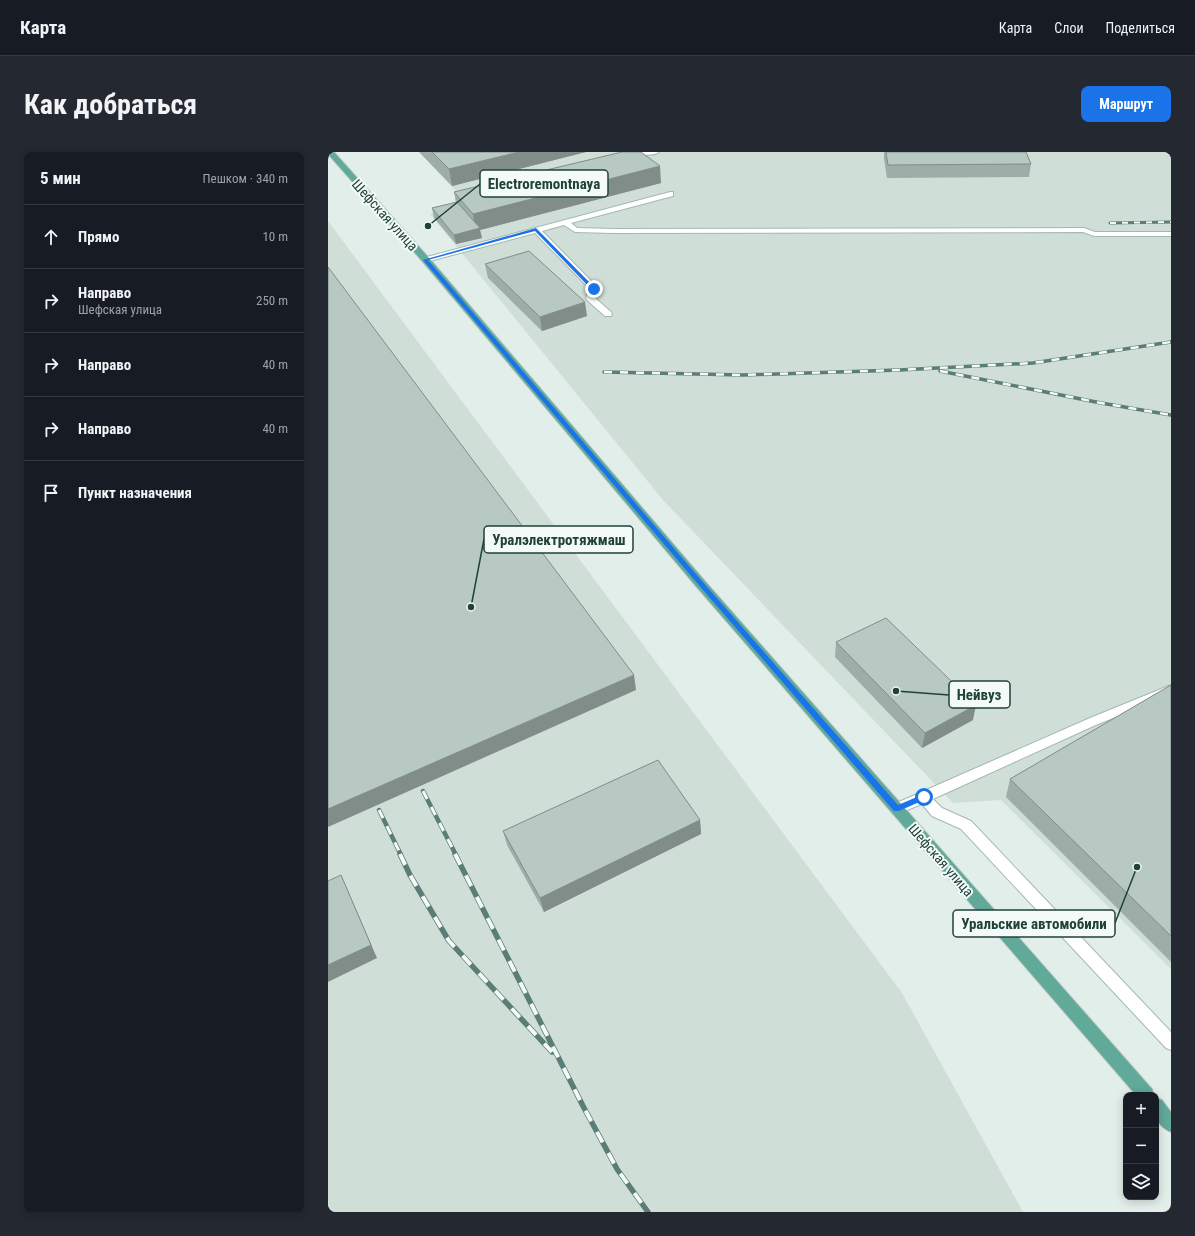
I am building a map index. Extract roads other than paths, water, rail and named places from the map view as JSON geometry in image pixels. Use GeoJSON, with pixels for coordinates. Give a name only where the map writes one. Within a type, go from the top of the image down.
{"type":"FeatureCollection","features":[{"type":"Feature","properties":{"kind":"main road","name":"Шефская улица"},"geometry":{"type":"LineString","coordinates":[[330,152],[426,260],[689,570],[1143,1092]]}},
{"type":"Feature","properties":{"kind":"main road"},"geometry":{"type":"LineString","coordinates":[[1159,1110],[1171,1124]]}},
{"type":"Feature","properties":{"kind":"lane"},"geometry":{"type":"LineString","coordinates":[[622,156],[655,152]]}},
{"type":"Feature","properties":{"kind":"lane"},"geometry":{"type":"LineString","coordinates":[[426,260],[670,194]]}},
{"type":"Feature","properties":{"kind":"lane"},"geometry":{"type":"LineString","coordinates":[[565,222],[575,230],[598,231],[1084,230],[1094,234],[1171,234]]}},
{"type":"Feature","properties":{"kind":"lane"},"geometry":{"type":"LineString","coordinates":[[536,230],[594,289],[590,298],[608,314]]}},
{"type":"Feature","properties":{"kind":"lane"},"geometry":{"type":"LineString","coordinates":[[897,809],[1094,721],[1171,690]]}},
{"type":"Feature","properties":{"kind":"lane"},"geometry":{"type":"LineString","coordinates":[[1094,721],[1104,731]]}},
{"type":"Feature","properties":{"kind":"lane"},"geometry":{"type":"LineString","coordinates":[[924,797],[937,812],[966,825],[1171,1044]]}},
{"type":"Feature","properties":{"kind":"railway"},"geometry":{"type":"LineString","coordinates":[[1110,223],[1171,222]]}},
{"type":"Feature","properties":{"kind":"railway"},"geometry":{"type":"LineString","coordinates":[[604,372],[743,375],[899,370],[1033,363],[1171,342]]}},
{"type":"Feature","properties":{"kind":"railway"},"geometry":{"type":"LineString","coordinates":[[940,371],[1101,403],[1171,415]]}},
{"type":"Feature","properties":{"kind":"railway"},"geometry":{"type":"LineString","coordinates":[[423,791],[456,855]]}},
{"type":"Feature","properties":{"kind":"railway"},"geometry":{"type":"LineString","coordinates":[[379,810],[401,855]]}},
{"type":"Feature","properties":{"kind":"railway"},"geometry":{"type":"LineString","coordinates":[[400,854],[410,875],[449,941],[552,1052]]}},
{"type":"Feature","properties":{"kind":"railway"},"geometry":{"type":"LineString","coordinates":[[455,854],[583,1106],[617,1169],[648,1212]]}},
{"type":"Feature","properties":{"kind":"place","name":"Electroremontnaya"},"geometry":{"type":"Point","coordinates":[428,226]}},
{"type":"Feature","properties":{"kind":"place","name":"Уралэлектротяжмаш"},"geometry":{"type":"Point","coordinates":[471,607]}},
{"type":"Feature","properties":{"kind":"place","name":"Нейвуз"},"geometry":{"type":"Point","coordinates":[896,691]}},
{"type":"Feature","properties":{"kind":"place","name":"Уральские автомобили"},"geometry":{"type":"Point","coordinates":[1137,867]}}]}
